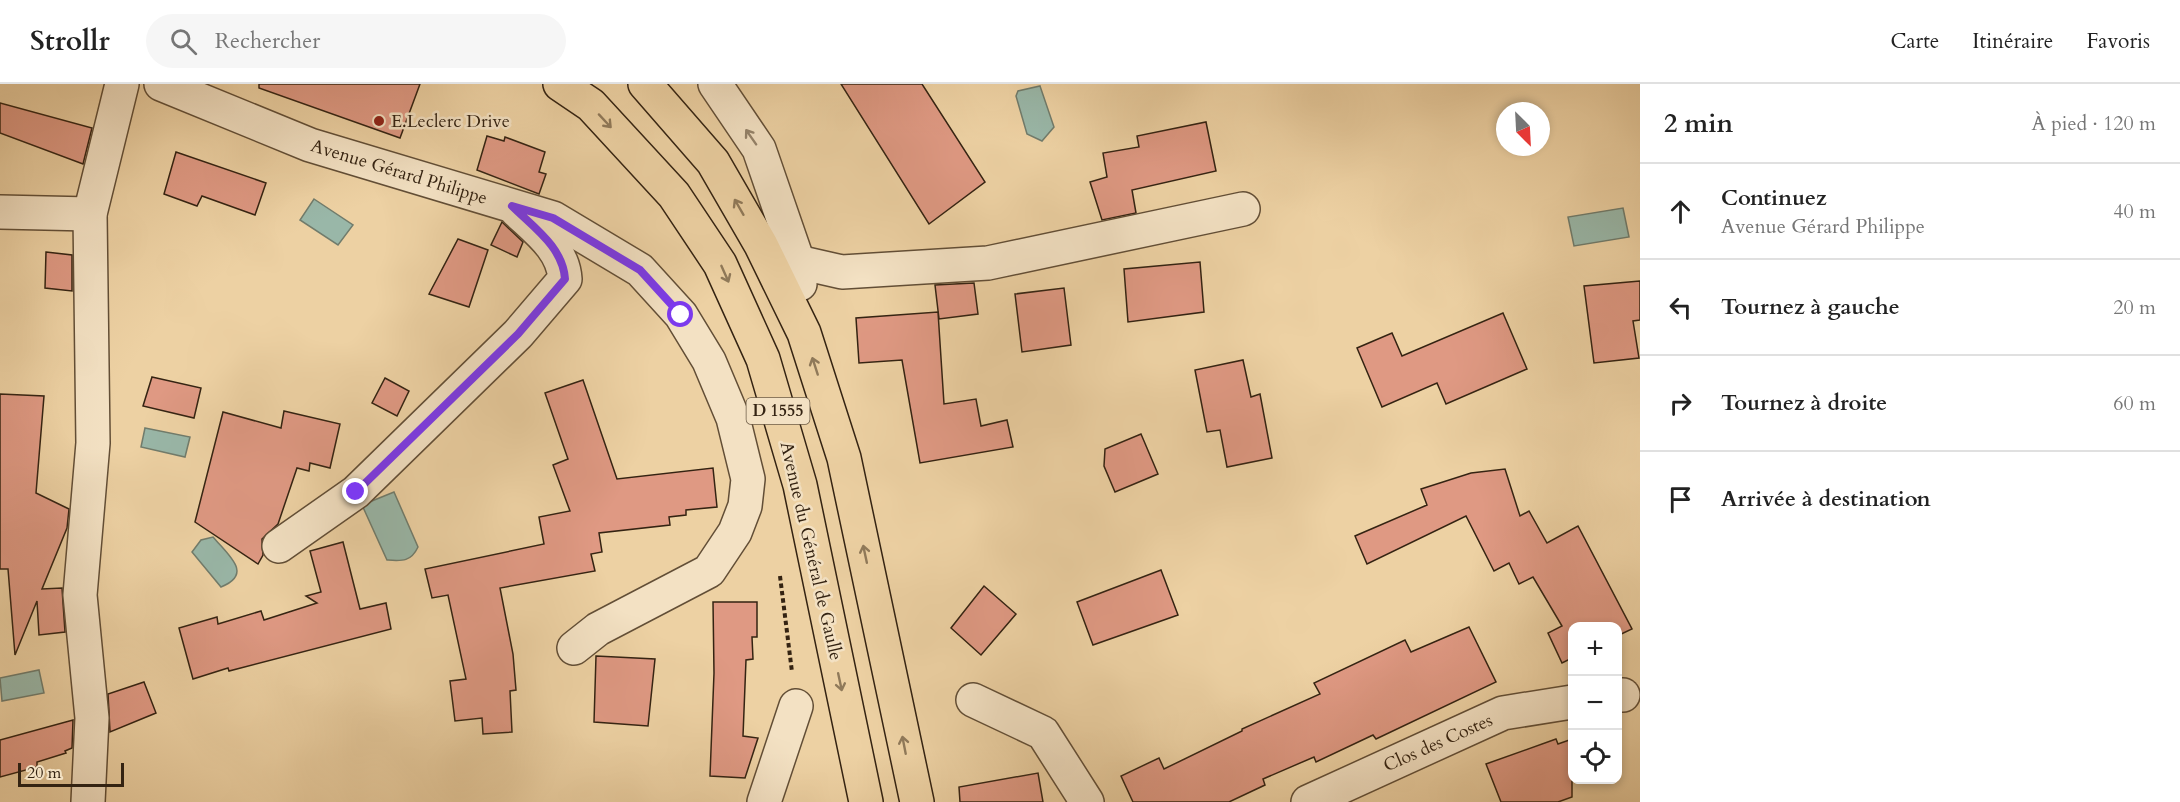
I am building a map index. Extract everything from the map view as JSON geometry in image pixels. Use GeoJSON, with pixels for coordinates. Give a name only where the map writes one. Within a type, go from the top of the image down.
{"type":"FeatureCollection","features":[{"type":"Feature","properties":{"kind":"main road","name":"Avenue du Général de Gaulle"},"geometry":{"type":"LineString","coordinates":[[560,84],[591,105],[674,195],[720,264],[763,359],[800,485],[866,802]]}},
{"type":"Feature","properties":{"kind":"main road","name":"D 1555"},"geometry":{"type":"LineString","coordinates":[[645,84],[713,162],[761,245],[804,333],[844,458],[917,802]]}},
{"type":"Feature","properties":{"kind":"street"},"geometry":{"type":"LineString","coordinates":[[88,802],[92,718],[80,595],[93,443],[90,213],[122,84]]}},
{"type":"Feature","properties":{"kind":"street","name":"Avenue Gérard Philippe"},"geometry":{"type":"LineString","coordinates":[[161,84],[310,145],[553,218],[640,270],[681,315],[709,360],[733,418],[748,479],[745,506],[735,532],[709,571],[598,629],[574,648]]}},
{"type":"Feature","properties":{"kind":"street"},"geometry":{"type":"LineString","coordinates":[[714,84],[759,149],[798,262],[804,333]]}},
{"type":"Feature","properties":{"kind":"street"},"geometry":{"type":"LineString","coordinates":[[279,546],[356,492],[518,334],[565,279],[564,262],[547,240],[512,206]]}},
{"type":"Feature","properties":{"kind":"street"},"geometry":{"type":"LineString","coordinates":[[798,262],[842,272],[988,263],[1243,209]]}},
{"type":"Feature","properties":{"kind":"street"},"geometry":{"type":"LineString","coordinates":[[0,212],[90,213]]}},
{"type":"Feature","properties":{"kind":"street"},"geometry":{"type":"LineString","coordinates":[[973,700],[1043,733],[1087,802]]}},
{"type":"Feature","properties":{"kind":"street","name":"Clos des Costes"},"geometry":{"type":"LineString","coordinates":[[1308,802],[1503,713],[1568,703]]}},
{"type":"Feature","properties":{"kind":"street"},"geometry":{"type":"LineString","coordinates":[[764,802],[796,706]]}},
{"type":"Feature","properties":{"kind":"path"},"geometry":{"type":"LineString","coordinates":[[780,572],[796,706]]}},
{"type":"Feature","properties":{"kind":"shaded area"},"geometry":{"type":"Polygon","coordinates":[[[1040,86],[1054,127],[1042,141],[1027,134],[1016,96],[1018,91],[1040,86]]]}},
{"type":"Feature","properties":{"kind":"shaded area"},"geometry":{"type":"Polygon","coordinates":[[[314,199],[353,225],[338,245],[300,220],[314,199]]]}},
{"type":"Feature","properties":{"kind":"shaded area"},"geometry":{"type":"Polygon","coordinates":[[[1623,208],[1629,237],[1574,246],[1568,217],[1623,208]]]}},
{"type":"Feature","properties":{"kind":"shaded area"},"geometry":{"type":"Polygon","coordinates":[[[145,428],[190,437],[185,457],[141,447],[145,428]]]}},
{"type":"Feature","properties":{"kind":"shaded area"},"geometry":{"type":"Polygon","coordinates":[[[394,492],[418,547],[412,556],[402,560],[387,560],[362,505],[394,492]]]}},
{"type":"Feature","properties":{"kind":"shaded area"},"geometry":{"type":"Polygon","coordinates":[[[213,537],[231,557],[237,570],[231,582],[221,587],[192,552],[201,540],[213,537]]]}},
{"type":"Feature","properties":{"kind":"shaded area"},"geometry":{"type":"Polygon","coordinates":[[[39,670],[44,693],[2,701],[0,678],[39,670]]]}},
{"type":"Feature","properties":{"kind":"building","name":"E.Leclerc Drive"},"geometry":{"type":"Polygon","coordinates":[[[259,84],[420,84],[400,138],[259,88],[259,84]]]}},
{"type":"Feature","properties":{"kind":"building"},"geometry":{"type":"Polygon","coordinates":[[[841,84],[922,84],[985,182],[929,224],[841,84]]]}},
{"type":"Feature","properties":{"kind":"building"},"geometry":{"type":"Polygon","coordinates":[[[0,103],[92,128],[83,164],[0,133],[0,103]]]}},
{"type":"Feature","properties":{"kind":"building"},"geometry":{"type":"Polygon","coordinates":[[[1206,122],[1216,171],[1132,190],[1136,213],[1102,220],[1090,182],[1107,177],[1103,153],[1139,147],[1137,136],[1206,122]]]}},
{"type":"Feature","properties":{"kind":"building"},"geometry":{"type":"Polygon","coordinates":[[[487,136],[504,141],[505,137],[545,152],[539,172],[546,174],[539,194],[477,170],[487,136]]]}},
{"type":"Feature","properties":{"kind":"building"},"geometry":{"type":"Polygon","coordinates":[[[176,152],[266,183],[255,215],[202,196],[197,206],[164,194],[176,152]]]}},
{"type":"Feature","properties":{"kind":"building"},"geometry":{"type":"Polygon","coordinates":[[[502,222],[523,242],[517,257],[491,245],[502,222]]]}},
{"type":"Feature","properties":{"kind":"building"},"geometry":{"type":"Polygon","coordinates":[[[458,239],[488,250],[469,307],[429,294],[458,239]]]}},
{"type":"Feature","properties":{"kind":"building"},"geometry":{"type":"Polygon","coordinates":[[[46,252],[72,255],[72,291],[45,288],[46,252]]]}},
{"type":"Feature","properties":{"kind":"building"},"geometry":{"type":"Polygon","coordinates":[[[1200,262],[1204,312],[1128,322],[1124,269],[1200,262]]]}},
{"type":"Feature","properties":{"kind":"building"},"geometry":{"type":"Polygon","coordinates":[[[1640,281],[1640,320],[1633,321],[1639,358],[1594,363],[1584,286],[1640,281]]]}},
{"type":"Feature","properties":{"kind":"building"},"geometry":{"type":"Polygon","coordinates":[[[974,283],[978,314],[939,319],[935,285],[974,283]]]}},
{"type":"Feature","properties":{"kind":"building"},"geometry":{"type":"Polygon","coordinates":[[[1064,288],[1071,345],[1022,352],[1015,294],[1064,288]]]}},
{"type":"Feature","properties":{"kind":"building"},"geometry":{"type":"Polygon","coordinates":[[[938,312],[944,404],[976,399],[981,426],[1007,420],[1013,447],[920,463],[902,360],[859,363],[856,318],[938,312]]]}},
{"type":"Feature","properties":{"kind":"building"},"geometry":{"type":"Polygon","coordinates":[[[1503,313],[1527,369],[1446,404],[1437,383],[1382,407],[1357,348],[1392,333],[1402,356],[1503,313]]]}},
{"type":"Feature","properties":{"kind":"building"},"geometry":{"type":"Polygon","coordinates":[[[1243,360],[1251,397],[1260,394],[1272,458],[1227,467],[1220,430],[1207,432],[1195,370],[1243,360]]]}},
{"type":"Feature","properties":{"kind":"building"},"geometry":{"type":"Polygon","coordinates":[[[152,377],[201,388],[194,418],[143,406],[152,377]]]}},
{"type":"Feature","properties":{"kind":"building"},"geometry":{"type":"Polygon","coordinates":[[[385,378],[409,391],[397,416],[372,403],[385,378]]]}},
{"type":"Feature","properties":{"kind":"building"},"geometry":{"type":"Polygon","coordinates":[[[583,380],[617,479],[713,468],[717,507],[686,510],[686,515],[669,517],[670,525],[599,533],[602,552],[591,554],[595,571],[500,588],[513,654],[516,690],[510,691],[512,732],[483,734],[482,718],[455,721],[450,681],[466,679],[448,595],[432,598],[425,569],[544,544],[539,517],[570,511],[553,465],[568,459],[545,393],[583,380]]]}},
{"type":"Feature","properties":{"kind":"building"},"geometry":{"type":"Polygon","coordinates":[[[0,394],[44,396],[36,493],[69,509],[67,528],[42,589],[62,588],[65,632],[39,635],[37,601],[15,655],[8,569],[0,569],[0,394]]]}},
{"type":"Feature","properties":{"kind":"building"},"geometry":{"type":"Polygon","coordinates":[[[284,411],[340,424],[330,468],[310,463],[309,471],[297,468],[278,524],[262,539],[263,555],[258,564],[195,522],[223,412],[281,428],[284,411]]]}},
{"type":"Feature","properties":{"kind":"building"},"geometry":{"type":"Polygon","coordinates":[[[1141,434],[1158,474],[1115,492],[1104,466],[1105,449],[1141,434]]]}},
{"type":"Feature","properties":{"kind":"building"},"geometry":{"type":"Polygon","coordinates":[[[1505,469],[1520,516],[1529,511],[1547,543],[1578,526],[1632,629],[1622,634],[1622,622],[1568,622],[1568,660],[1562,663],[1548,633],[1562,626],[1533,577],[1519,584],[1509,563],[1494,571],[1466,516],[1367,564],[1355,536],[1427,505],[1421,489],[1471,473],[1505,469]]]}},
{"type":"Feature","properties":{"kind":"building"},"geometry":{"type":"Polygon","coordinates":[[[343,542],[360,609],[386,603],[391,629],[229,671],[228,668],[193,679],[179,628],[217,617],[218,624],[261,611],[264,620],[317,603],[306,596],[321,592],[310,551],[343,542]]]}},
{"type":"Feature","properties":{"kind":"building"},"geometry":{"type":"Polygon","coordinates":[[[1161,570],[1178,615],[1093,645],[1077,602],[1161,570]]]}},
{"type":"Feature","properties":{"kind":"building"},"geometry":{"type":"Polygon","coordinates":[[[984,586],[1016,614],[981,655],[951,628],[984,586]]]}},
{"type":"Feature","properties":{"kind":"building"},"geometry":{"type":"Polygon","coordinates":[[[713,602],[757,602],[757,637],[752,637],[753,659],[746,660],[743,736],[758,738],[745,778],[710,776],[714,673],[713,602]]]}},
{"type":"Feature","properties":{"kind":"building"},"geometry":{"type":"Polygon","coordinates":[[[1469,627],[1496,682],[1376,739],[1373,735],[1316,762],[1314,757],[1263,779],[1265,785],[1229,802],[1133,802],[1121,776],[1159,758],[1164,769],[1242,729],[1320,694],[1314,683],[1405,640],[1411,652],[1469,627]]]}},
{"type":"Feature","properties":{"kind":"building"},"geometry":{"type":"Polygon","coordinates":[[[596,656],[655,659],[648,726],[594,722],[596,656]]]}},
{"type":"Feature","properties":{"kind":"building"},"geometry":{"type":"Polygon","coordinates":[[[144,682],[156,713],[110,732],[108,694],[144,682]]]}},
{"type":"Feature","properties":{"kind":"building"},"geometry":{"type":"Polygon","coordinates":[[[73,720],[72,748],[65,751],[66,753],[37,762],[37,767],[0,777],[0,740],[73,720]]]}},
{"type":"Feature","properties":{"kind":"building"},"geometry":{"type":"Polygon","coordinates":[[[1556,739],[1558,744],[1568,740],[1568,784],[1572,784],[1572,797],[1558,802],[1501,802],[1486,764],[1556,739]]]}},
{"type":"Feature","properties":{"kind":"building"},"geometry":{"type":"Polygon","coordinates":[[[1038,773],[1043,802],[960,802],[959,787],[1038,773]]]}},
{"type":"Feature","properties":{"kind":"place","name":"E.Leclerc Drive"},"geometry":{"type":"Point","coordinates":[379,121]}},
{"type":"Feature","properties":{"kind":"route"},"geometry":{"type":"LineString","coordinates":[[356,492],[518,334],[565,279],[564,262],[547,240],[512,206],[553,218],[640,270],[681,315]]}}]}
